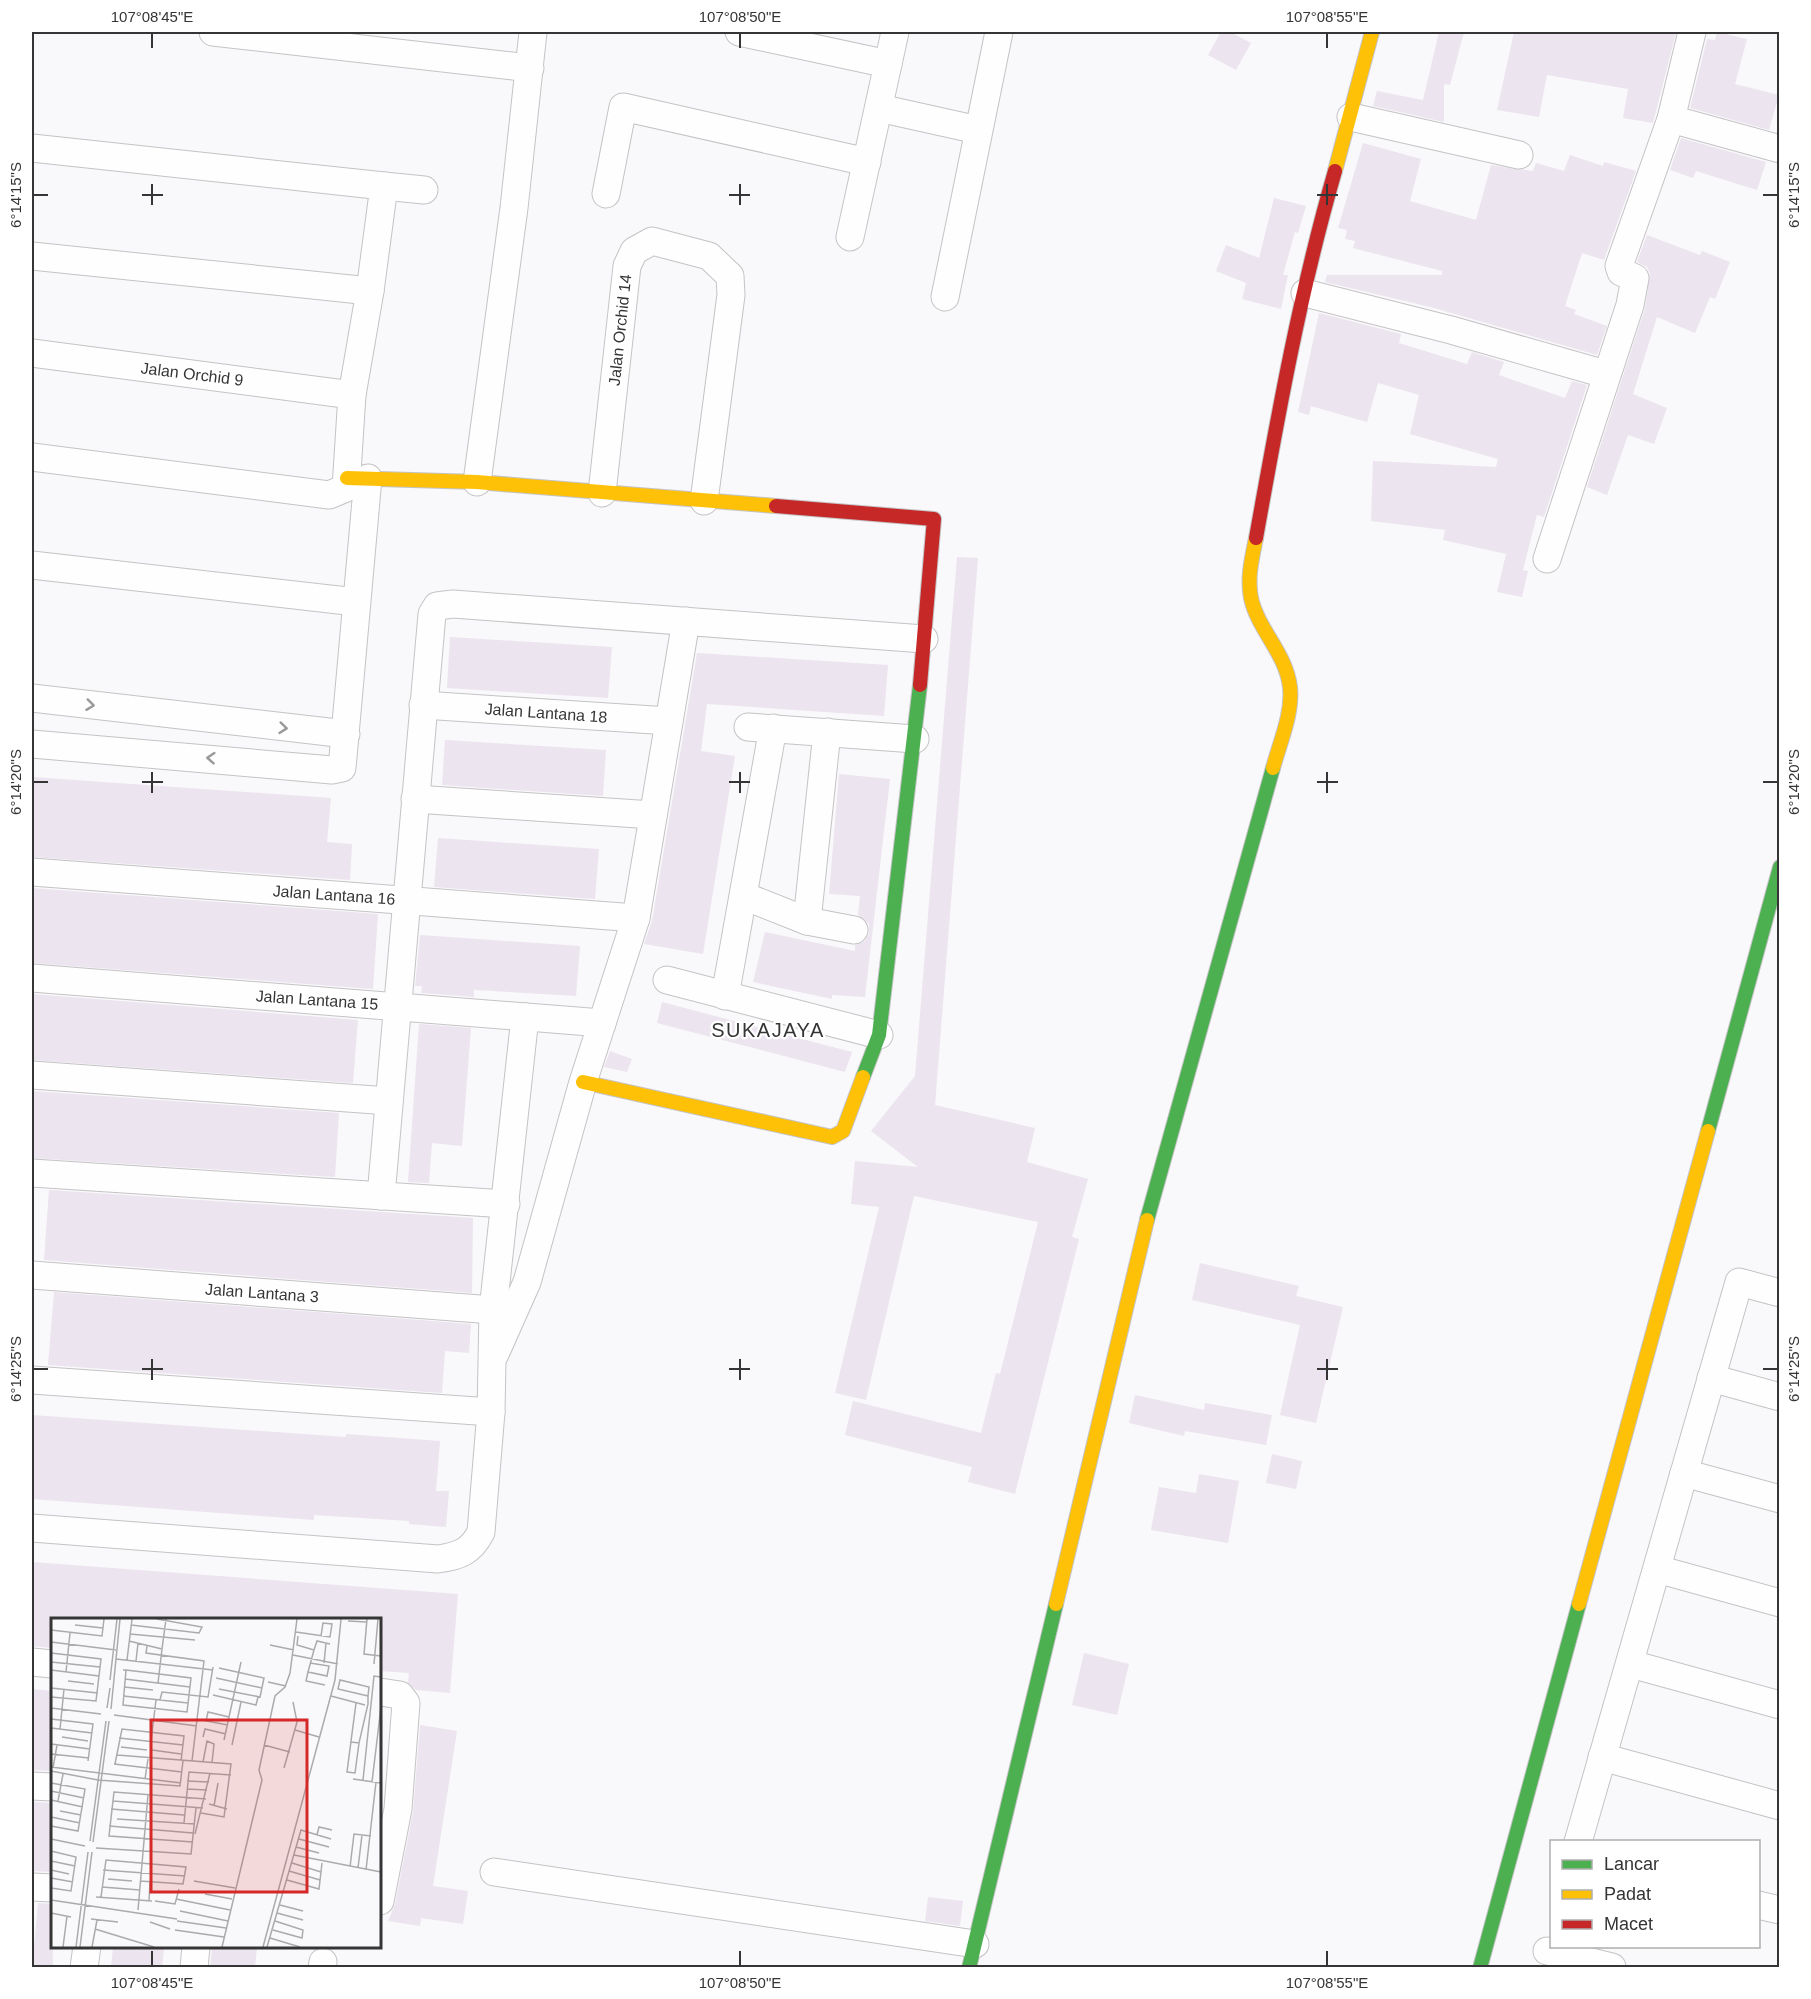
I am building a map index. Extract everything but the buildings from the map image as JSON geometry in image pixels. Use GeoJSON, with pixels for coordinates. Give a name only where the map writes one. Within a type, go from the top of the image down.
{"type":"FeatureCollection","features":[{"type":"Feature","properties":{"kind":"street"},"geometry":{"type":"LineString","coordinates":[[213,32],[530,68]]}},
{"type":"Feature","properties":{"kind":"street"},"geometry":{"type":"LineString","coordinates":[[477,482],[514,208],[533,32]]}},
{"type":"Feature","properties":{"kind":"street"},"geometry":{"type":"LineString","coordinates":[[739,32],[888,64]]}},
{"type":"Feature","properties":{"kind":"street"},"geometry":{"type":"LineString","coordinates":[[850,237],[895,32]]}},
{"type":"Feature","properties":{"kind":"street"},"geometry":{"type":"LineString","coordinates":[[945,297],[999,32]]}},
{"type":"Feature","properties":{"kind":"street"},"geometry":{"type":"LineString","coordinates":[[494,1872],[972,1956],[1159,1170],[1291,703],[1291,681],[1282,656],[1261,623],[1252,602],[1249,577],[1282,394],[1315,241],[1351,117],[1372,32]]}},
{"type":"Feature","properties":{"kind":"street"},"geometry":{"type":"LineString","coordinates":[[1547,559],[1579,466],[1605,374],[1636,280],[1632,275],[1621,272],[1619,266],[1671,119],[1692,32]]}},
{"type":"Feature","properties":{"kind":"street"},"geometry":{"type":"LineString","coordinates":[[606,194],[623,107],[867,162]]}},
{"type":"Feature","properties":{"kind":"street"},"geometry":{"type":"LineString","coordinates":[[879,108],[978,130]]}},
{"type":"Feature","properties":{"kind":"street"},"geometry":{"type":"LineString","coordinates":[[1351,117],[1519,155]]}},
{"type":"Feature","properties":{"kind":"street"},"geometry":{"type":"LineString","coordinates":[[1671,119],[1779,149]]}},
{"type":"Feature","properties":{"kind":"street"},"geometry":{"type":"LineString","coordinates":[[32,148],[424,190]]}},
{"type":"Feature","properties":{"kind":"street"},"geometry":{"type":"LineString","coordinates":[[32,744],[332,770],[342,768],[356,602],[358,478],[352,395],[370,291],[384,186]]}},
{"type":"Feature","properties":{"kind":"street","name":"Jalan Orchid 14"},"geometry":{"type":"LineString","coordinates":[[602,493],[627,266],[634,251],[652,241],[709,256],[730,276],[731,295],[704,501]]}},
{"type":"Feature","properties":{"kind":"street"},"geometry":{"type":"LineString","coordinates":[[32,256],[370,291]]}},
{"type":"Feature","properties":{"kind":"street"},"geometry":{"type":"LineString","coordinates":[[1305,293],[1451,330],[1605,374]]}},
{"type":"Feature","properties":{"kind":"street","name":"Jalan Orchid 9"},"geometry":{"type":"LineString","coordinates":[[32,353],[352,395]]}},
{"type":"Feature","properties":{"kind":"street"},"geometry":{"type":"LineString","coordinates":[[32,457],[328,495],[346,488],[358,478],[477,482],[932,517],[935,523],[915,739],[879,1035],[843,1131],[832,1137],[583,1082]]}},
{"type":"Feature","properties":{"kind":"street"},"geometry":{"type":"LineString","coordinates":[[32,565],[356,602]]}},
{"type":"Feature","properties":{"kind":"street"},"geometry":{"type":"LineString","coordinates":[[381,1196],[423,705],[432,614],[437,606],[445,604],[924,639]]}},
{"type":"Feature","properties":{"kind":"street"},"geometry":{"type":"LineString","coordinates":[[492,1360],[509,1327],[527,1282],[583,1082],[636,918],[686,621]]}},
{"type":"Feature","properties":{"kind":"street"},"geometry":{"type":"LineString","coordinates":[[32,698],[346,734]]}},
{"type":"Feature","properties":{"kind":"street","name":"Jalan Lantana 18"},"geometry":{"type":"LineString","coordinates":[[423,705],[669,721]]}},
{"type":"Feature","properties":{"kind":"street"},"geometry":{"type":"LineString","coordinates":[[725,996],[744,896],[761,728],[915,739]]}},
{"type":"Feature","properties":{"kind":"street"},"geometry":{"type":"LineString","coordinates":[[807,921],[827,732]]}},
{"type":"Feature","properties":{"kind":"street"},"geometry":{"type":"LineString","coordinates":[[415,799],[653,815]]}},
{"type":"Feature","properties":{"kind":"street"},"geometry":{"type":"LineString","coordinates":[[1480,1968],[1779,867]]}},
{"type":"Feature","properties":{"kind":"street","name":"Jalan Lantana 16"},"geometry":{"type":"LineString","coordinates":[[32,872],[636,918]]}},
{"type":"Feature","properties":{"kind":"street"},"geometry":{"type":"LineString","coordinates":[[744,896],[807,921],[854,930]]}},
{"type":"Feature","properties":{"kind":"street","name":"Jalan Lantana 15"},"geometry":{"type":"LineString","coordinates":[[32,978],[602,1023]]}},
{"type":"Feature","properties":{"kind":"street"},"geometry":{"type":"LineString","coordinates":[[667,980],[879,1035]]}},
{"type":"Feature","properties":{"kind":"street"},"geometry":{"type":"LineString","coordinates":[[32,1528],[438,1559],[460,1556],[474,1545],[481,1532],[491,1412],[493,1310],[525,1017]]}},
{"type":"Feature","properties":{"kind":"street"},"geometry":{"type":"LineString","coordinates":[[32,1075],[389,1101]]}},
{"type":"Feature","properties":{"kind":"street"},"geometry":{"type":"LineString","coordinates":[[32,1173],[506,1204]]}},
{"type":"Feature","properties":{"kind":"street","name":"Jalan Lantana 3"},"geometry":{"type":"LineString","coordinates":[[32,1275],[493,1310]]}},
{"type":"Feature","properties":{"kind":"street"},"geometry":{"type":"LineString","coordinates":[[1579,1840],[1739,1282],[1779,1293]]}},
{"type":"Feature","properties":{"kind":"street"},"geometry":{"type":"LineString","coordinates":[[1711,1378],[1779,1397]]}},
{"type":"Feature","properties":{"kind":"street"},"geometry":{"type":"LineString","coordinates":[[32,1380],[491,1412]]}},
{"type":"Feature","properties":{"kind":"street"},"geometry":{"type":"LineString","coordinates":[[1684,1473],[1779,1499]]}},
{"type":"Feature","properties":{"kind":"street"},"geometry":{"type":"LineString","coordinates":[[1657,1569],[1779,1603]]}},
{"type":"Feature","properties":{"kind":"street"},"geometry":{"type":"LineString","coordinates":[[32,1662],[51,1664]]}},
{"type":"Feature","properties":{"kind":"street"},"geometry":{"type":"LineString","coordinates":[[1631,1664],[1779,1705]]}},
{"type":"Feature","properties":{"kind":"street"},"geometry":{"type":"LineString","coordinates":[[381,1692],[400,1695],[406,1703],[388,1808],[381,1889]]}},
{"type":"Feature","properties":{"kind":"street"},"geometry":{"type":"LineString","coordinates":[[1602,1756],[1779,1806]]}},
{"type":"Feature","properties":{"kind":"street"},"geometry":{"type":"LineString","coordinates":[[32,1786],[51,1787]]}},
{"type":"Feature","properties":{"kind":"street"},"geometry":{"type":"LineString","coordinates":[[32,1887],[51,1888]]}},
{"type":"Feature","properties":{"kind":"street"},"geometry":{"type":"LineString","coordinates":[[1760,1906],[1779,1911]]}},
{"type":"Feature","properties":{"kind":"street"},"geometry":{"type":"LineString","coordinates":[[84,1968],[87,1948]]}},
{"type":"Feature","properties":{"kind":"street"},"geometry":{"type":"LineString","coordinates":[[194,1968],[196,1948]]}},
{"type":"Feature","properties":{"kind":"street"},"geometry":{"type":"LineString","coordinates":[[1547,1951],[1612,1967]]}},
{"type":"Feature","properties":{"kind":"traffic: fast"},"geometry":{"type":"LineString","coordinates":[[863,1077],[879,1035],[920,685]]}},
{"type":"Feature","properties":{"kind":"traffic: fast"},"geometry":{"type":"LineString","coordinates":[[1147,1220],[1273,768]]}},
{"type":"Feature","properties":{"kind":"traffic: fast"},"geometry":{"type":"LineString","coordinates":[[1708,1131],[1780,867]]}},
{"type":"Feature","properties":{"kind":"traffic: fast"},"geometry":{"type":"LineString","coordinates":[[969,1968],[1056,1604]]}},
{"type":"Feature","properties":{"kind":"traffic: fast"},"geometry":{"type":"LineString","coordinates":[[1480,1968],[1579,1604]]}},
{"type":"Feature","properties":{"kind":"traffic: slow"},"geometry":{"type":"LineString","coordinates":[[1335,171],[1372,32]]}},
{"type":"Feature","properties":{"kind":"traffic: slow"},"geometry":{"type":"LineString","coordinates":[[347,478],[477,482],[776,506]]}},
{"type":"Feature","properties":{"kind":"traffic: slow"},"geometry":{"type":"LineString","coordinates":[[1256,538],[1250,575],[1251,598],[1259,621],[1283,663],[1290,687],[1288,717],[1273,768]]}},
{"type":"Feature","properties":{"kind":"traffic: slow"},"geometry":{"type":"LineString","coordinates":[[583,1082],[832,1137],[843,1131],[863,1077]]}},
{"type":"Feature","properties":{"kind":"traffic: slow"},"geometry":{"type":"LineString","coordinates":[[1579,1604],[1708,1131]]}},
{"type":"Feature","properties":{"kind":"traffic: slow"},"geometry":{"type":"LineString","coordinates":[[1056,1604],[1147,1220]]}},
{"type":"Feature","properties":{"kind":"traffic: jam"},"geometry":{"type":"LineString","coordinates":[[1256,538],[1300,308],[1335,171]]}},
{"type":"Feature","properties":{"kind":"traffic: jam"},"geometry":{"type":"LineString","coordinates":[[776,506],[934,519],[920,685]]}},
{"type":"Feature","properties":{"kind":"district","name":"SUKAJAYA"},"geometry":{"type":"Point","coordinates":[768,1030]}}]}
